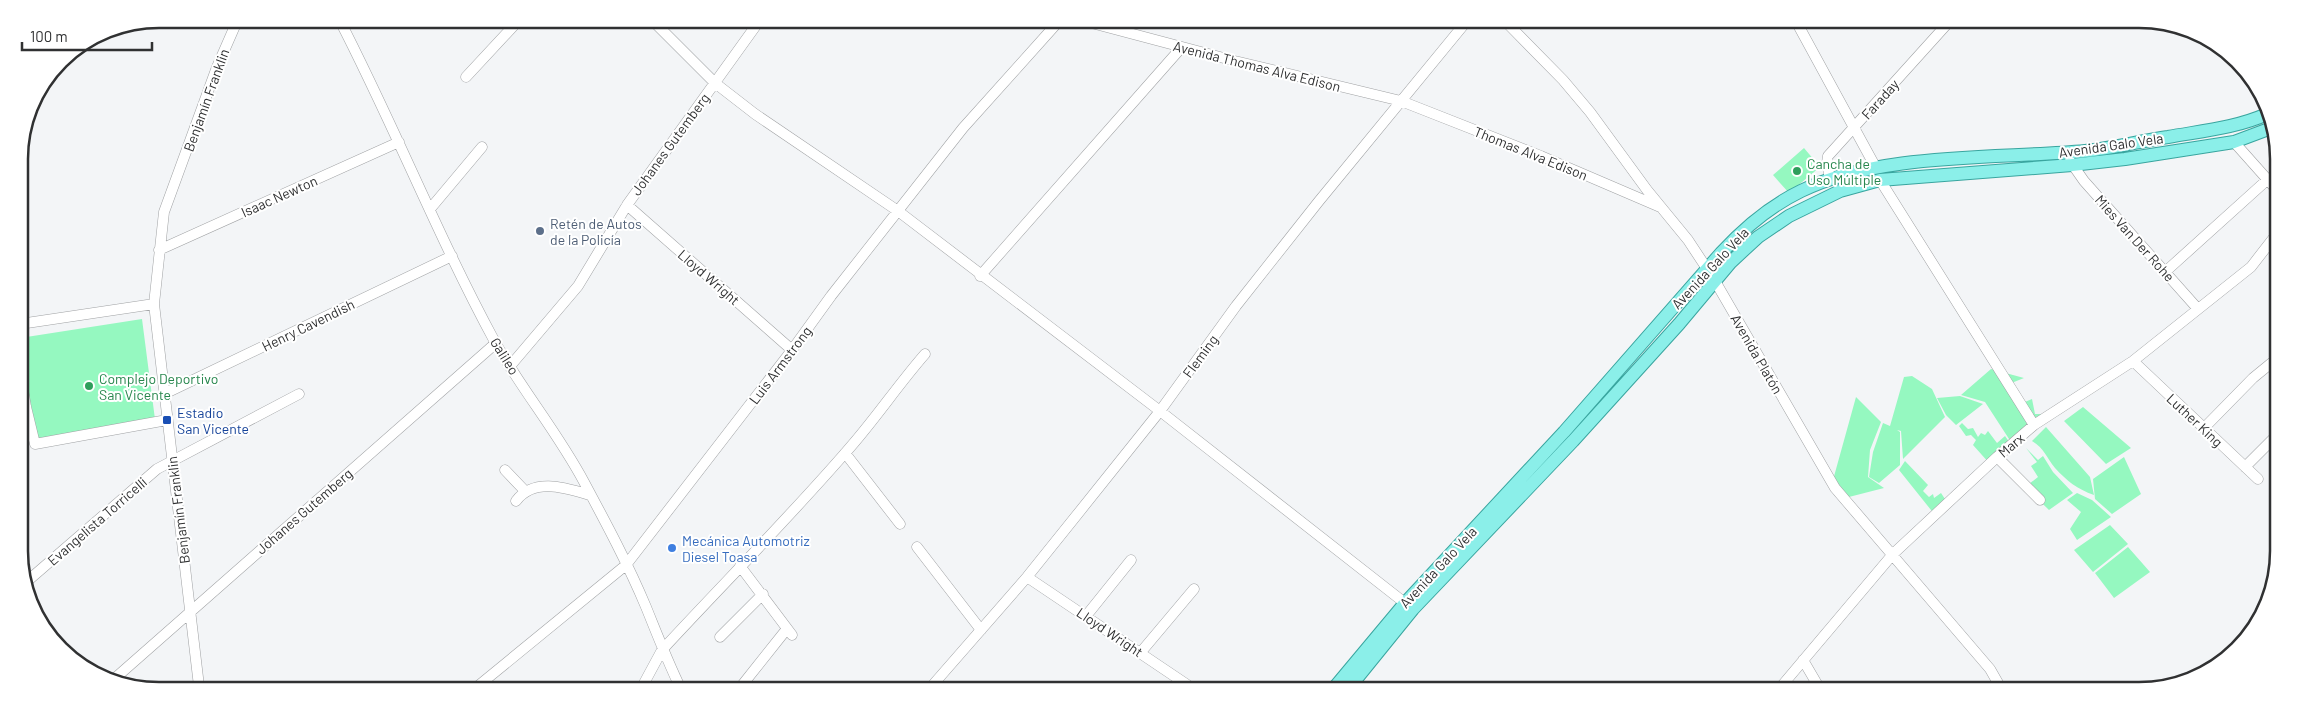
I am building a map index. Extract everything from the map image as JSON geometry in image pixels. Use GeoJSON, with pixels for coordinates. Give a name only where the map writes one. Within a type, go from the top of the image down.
{"type":"FeatureCollection","features":[{"type":"Feature","properties":{"kind":"main road","name":"Avenida Galo Vela"},"geometry":{"type":"LineString","coordinates":[[1340,681],[1731,262],[1758,237],[1789,216],[1878,174],[1911,162],[2088,151],[2228,126],[2263,115]]}},
{"type":"Feature","properties":{"kind":"main road","name":"Avenida Galo Vela"},"geometry":{"type":"LineString","coordinates":[[1568,437],[1707,268],[1734,239],[1764,214],[1803,190],[1830,180],[1878,174],[2072,165],[2234,142],[2266,131]]}},
{"type":"Feature","properties":{"kind":"main road","name":"Avenida Galo Vela"},"geometry":{"type":"LineString","coordinates":[[1354,681],[1409,606]]}},
{"type":"Feature","properties":{"kind":"street","name":"Benjamín Franklin"},"geometry":{"type":"LineString","coordinates":[[199,682],[154,304],[164,212],[217,67],[234,28]]}},
{"type":"Feature","properties":{"kind":"street","name":"Galileo"},"geometry":{"type":"LineString","coordinates":[[343,28],[452,256],[496,343],[590,495],[646,607],[662,650],[677,682]]}},
{"type":"Feature","properties":{"kind":"street"},"geometry":{"type":"LineString","coordinates":[[466,77],[511,28]]}},
{"type":"Feature","properties":{"kind":"street"},"geometry":{"type":"LineString","coordinates":[[660,28],[715,83],[755,114],[898,211],[980,276],[1160,411],[1409,606]]}},
{"type":"Feature","properties":{"kind":"street","name":"Johanes Gutemberg"},"geometry":{"type":"LineString","coordinates":[[511,365],[578,286],[627,205],[754,28]]}},
{"type":"Feature","properties":{"kind":"street","name":"Luis Armstrong"},"geometry":{"type":"LineString","coordinates":[[483,682],[626,565],[792,350],[831,296],[963,128],[1053,28]]}},
{"type":"Feature","properties":{"kind":"street","name":"Avenida Thomas Alva Edison"},"geometry":{"type":"LineString","coordinates":[[1109,28],[1182,48],[1400,100]]}},
{"type":"Feature","properties":{"kind":"street","name":"Fleming"},"geometry":{"type":"LineString","coordinates":[[936,682],[1027,577],[1160,411],[1236,306],[1400,100],[1461,28]]}},
{"type":"Feature","properties":{"kind":"street","name":"Avenida Platón"},"geometry":{"type":"LineString","coordinates":[[1512,28],[1563,80],[1590,112],[1661,208],[1688,240],[1715,281],[1835,488],[1990,669],[1997,681]]}},
{"type":"Feature","properties":{"kind":"street"},"geometry":{"type":"LineString","coordinates":[[1800,28],[1878,174],[2034,425]]}},
{"type":"Feature","properties":{"kind":"street","name":"Faraday"},"geometry":{"type":"LineString","coordinates":[[1830,180],[1827,163],[1828,156],[1944,28]]}},
{"type":"Feature","properties":{"kind":"street"},"geometry":{"type":"LineString","coordinates":[[980,276],[1182,48]]}},
{"type":"Feature","properties":{"kind":"street","name":"Thomas Alva Edison"},"geometry":{"type":"LineString","coordinates":[[1400,100],[1541,156],[1661,208]]}},
{"type":"Feature","properties":{"kind":"street","name":"Isaac Newton"},"geometry":{"type":"LineString","coordinates":[[159,250],[399,142]]}},
{"type":"Feature","properties":{"kind":"street"},"geometry":{"type":"LineString","coordinates":[[2234,142],[2270,183]]}},
{"type":"Feature","properties":{"kind":"street"},"geometry":{"type":"LineString","coordinates":[[430,209],[482,147]]}},
{"type":"Feature","properties":{"kind":"street","name":"Mies Van Der Rohe"},"geometry":{"type":"LineString","coordinates":[[2065,152],[2084,182],[2198,309]]}},
{"type":"Feature","properties":{"kind":"street"},"geometry":{"type":"LineString","coordinates":[[2165,272],[2267,180]]}},
{"type":"Feature","properties":{"kind":"street","name":"Lloyd Wright"},"geometry":{"type":"LineString","coordinates":[[627,205],[792,350]]}},
{"type":"Feature","properties":{"kind":"street","name":"Marx"},"geometry":{"type":"LineString","coordinates":[[1785,681],[1893,554],[1996,457],[2034,425],[2133,361],[2251,267],[2270,242]]}},
{"type":"Feature","properties":{"kind":"street","name":"Henry Cavendish"},"geometry":{"type":"LineString","coordinates":[[164,394],[452,256]]}},
{"type":"Feature","properties":{"kind":"street"},"geometry":{"type":"LineString","coordinates":[[28,323],[154,304]]}},
{"type":"Feature","properties":{"kind":"street","name":"Johanes Gutemberg"},"geometry":{"type":"LineString","coordinates":[[118,675],[280,531],[496,343]]}},
{"type":"Feature","properties":{"kind":"street"},"geometry":{"type":"LineString","coordinates":[[645,682],[662,650],[845,453],[876,418],[906,376],[925,354]]}},
{"type":"Feature","properties":{"kind":"street","name":"Luther King"},"geometry":{"type":"LineString","coordinates":[[2133,361],[2258,479]]}},
{"type":"Feature","properties":{"kind":"street"},"geometry":{"type":"LineString","coordinates":[[2204,428],[2270,363]]}},
{"type":"Feature","properties":{"kind":"street","name":"Evangelista Torricelli"},"geometry":{"type":"LineString","coordinates":[[31,578],[156,469],[299,394]]}},
{"type":"Feature","properties":{"kind":"street"},"geometry":{"type":"LineString","coordinates":[[28,415],[35,444],[167,420]]}},
{"type":"Feature","properties":{"kind":"street"},"geometry":{"type":"LineString","coordinates":[[2245,467],[2270,442]]}},
{"type":"Feature","properties":{"kind":"street"},"geometry":{"type":"LineString","coordinates":[[845,453],[900,524]]}},
{"type":"Feature","properties":{"kind":"street"},"geometry":{"type":"LineString","coordinates":[[1996,457],[2040,500]]}},
{"type":"Feature","properties":{"kind":"street"},"geometry":{"type":"LineString","coordinates":[[505,470],[525,491]]}},
{"type":"Feature","properties":{"kind":"street"},"geometry":{"type":"LineString","coordinates":[[516,501],[525,491],[538,487],[556,486],[590,495]]}},
{"type":"Feature","properties":{"kind":"street"},"geometry":{"type":"LineString","coordinates":[[917,547],[981,630]]}},
{"type":"Feature","properties":{"kind":"street"},"geometry":{"type":"LineString","coordinates":[[1086,616],[1131,560]]}},
{"type":"Feature","properties":{"kind":"street"},"geometry":{"type":"LineString","coordinates":[[740,566],[763,594],[789,632],[745,682]]}},
{"type":"Feature","properties":{"kind":"street","name":"Lloyd Wright"},"geometry":{"type":"LineString","coordinates":[[1027,577],[1183,681]]}},
{"type":"Feature","properties":{"kind":"street"},"geometry":{"type":"LineString","coordinates":[[1141,652],[1194,589]]}},
{"type":"Feature","properties":{"kind":"street"},"geometry":{"type":"LineString","coordinates":[[720,637],[763,594]]}},
{"type":"Feature","properties":{"kind":"street"},"geometry":{"type":"LineString","coordinates":[[1803,660],[1815,681]]}},
{"type":"Feature","properties":{"kind":"green space","name":"Cancha de Uso Múltiple"},"geometry":{"type":"Polygon","coordinates":[[[1804,148],[1820,167],[1789,193],[1773,175],[1804,148]]]}},
{"type":"Feature","properties":{"kind":"green space","name":"Complejo Deportivo San Vicente"},"geometry":{"type":"Polygon","coordinates":[[[142,319],[156,427],[36,447],[28,392],[28,337],[142,319]]]}},
{"type":"Feature","properties":{"kind":"green space"},"geometry":{"type":"Polygon","coordinates":[[[1991,369],[2024,378],[2009,384],[2020,404],[2032,399],[2035,414],[2049,414],[2011,442],[1985,402],[1961,395],[1991,369]]]}},
{"type":"Feature","properties":{"kind":"green space"},"geometry":{"type":"Polygon","coordinates":[[[1912,376],[1932,389],[1945,417],[1903,459],[1901,431],[1897,430],[1900,432],[1900,465],[1879,483],[1869,477],[1873,452],[1883,423],[1890,426],[1904,377],[1912,376]]]}},
{"type":"Feature","properties":{"kind":"green space"},"geometry":{"type":"Polygon","coordinates":[[[1960,396],[1983,404],[1956,425],[1946,415],[1937,398],[1960,396]]]}},
{"type":"Feature","properties":{"kind":"green space"},"geometry":{"type":"Polygon","coordinates":[[[1856,397],[1881,422],[1870,450],[1868,477],[1884,488],[1845,498],[1833,480],[1856,397]]]}},
{"type":"Feature","properties":{"kind":"green space"},"geometry":{"type":"Polygon","coordinates":[[[2083,407],[2131,448],[2106,464],[2064,421],[2083,407]]]}},
{"type":"Feature","properties":{"kind":"green space"},"geometry":{"type":"Polygon","coordinates":[[[1962,423],[1968,429],[1973,428],[1978,437],[1981,433],[1985,435],[1988,431],[1997,443],[2005,436],[2012,446],[1990,464],[1973,445],[1976,440],[1971,435],[1966,436],[1959,426],[1962,423]]]}},
{"type":"Feature","properties":{"kind":"green space"},"geometry":{"type":"Polygon","coordinates":[[[2046,427],[2090,477],[2094,495],[2068,481],[2055,468],[2040,447],[2032,441],[2046,427]]]}},
{"type":"Feature","properties":{"kind":"green space"},"geometry":{"type":"Polygon","coordinates":[[[2026,448],[2038,460],[2043,456],[2053,472],[2073,493],[2049,510],[2019,481],[2029,484],[2038,477],[2031,466],[2037,462],[2026,448]]]}},
{"type":"Feature","properties":{"kind":"green space"},"geometry":{"type":"Polygon","coordinates":[[[2124,457],[2141,494],[2112,514],[2095,499],[2093,479],[2124,457]]]}},
{"type":"Feature","properties":{"kind":"green space"},"geometry":{"type":"Polygon","coordinates":[[[1905,461],[1928,485],[1923,491],[1929,497],[1933,494],[1934,498],[1941,493],[1947,502],[1935,515],[1899,470],[1905,461]]]}},
{"type":"Feature","properties":{"kind":"green space"},"geometry":{"type":"Polygon","coordinates":[[[2077,493],[2092,500],[2111,517],[2077,540],[2070,529],[2081,512],[2067,500],[2077,493]]]}},
{"type":"Feature","properties":{"kind":"green space"},"geometry":{"type":"Polygon","coordinates":[[[2110,525],[2128,544],[2093,572],[2074,550],[2110,525]]]}},
{"type":"Feature","properties":{"kind":"green space"},"geometry":{"type":"Polygon","coordinates":[[[2128,547],[2150,572],[2114,598],[2095,573],[2128,547]]]}},
{"type":"Feature","properties":{"kind":"place","name":"Cancha de Uso Múltiple"},"geometry":{"type":"Point","coordinates":[1797,171]}},
{"type":"Feature","properties":{"kind":"place","name":"Retén de Autos de la Policía"},"geometry":{"type":"Point","coordinates":[540,231]}},
{"type":"Feature","properties":{"kind":"place","name":"Complejo Deportivo San Vicente"},"geometry":{"type":"Point","coordinates":[89,386]}},
{"type":"Feature","properties":{"kind":"place","name":"Estadio San Vicente"},"geometry":{"type":"Point","coordinates":[167,420]}},
{"type":"Feature","properties":{"kind":"place","name":"Mecánica Automotriz Diesel Toasa"},"geometry":{"type":"Point","coordinates":[672,548]}}]}
